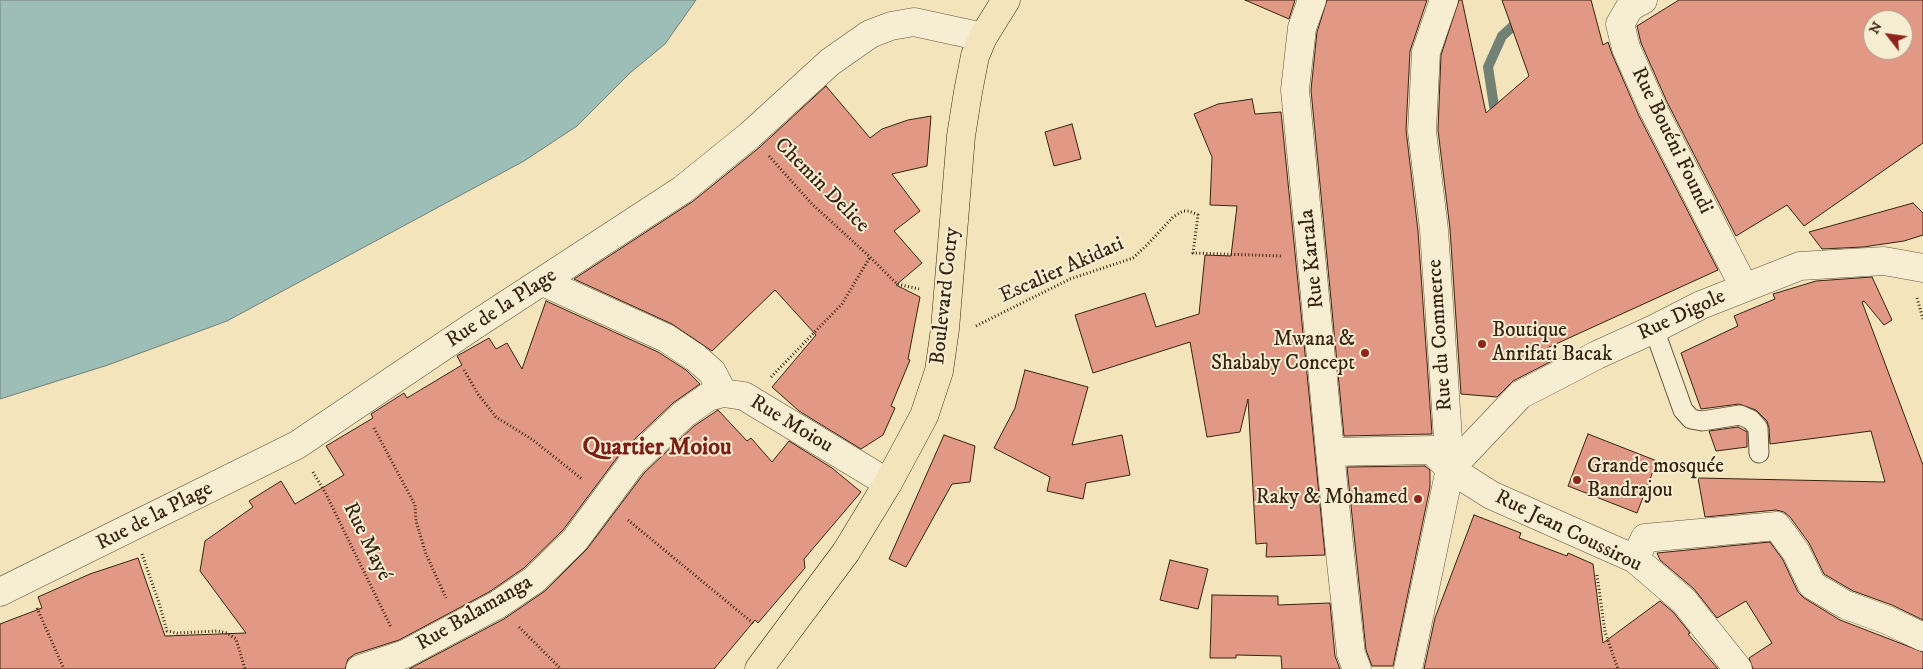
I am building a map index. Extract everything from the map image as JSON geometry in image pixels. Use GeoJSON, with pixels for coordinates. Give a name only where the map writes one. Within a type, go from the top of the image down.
{"type":"FeatureCollection","features":[{"type":"Feature","properties":{"kind":"main road","name":"Boulevard Cotry"},"geometry":{"type":"LineString","coordinates":[[759,669],[846,552],[888,483],[924,416],[939,371],[946,329],[962,136],[975,56],[983,37],[1006,0]]}},
{"type":"Feature","properties":{"kind":"street","name":"Rue Kartala"},"geometry":{"type":"LineString","coordinates":[[1312,0],[1302,28],[1295,90],[1351,654],[1357,669]]}},
{"type":"Feature","properties":{"kind":"street","name":"Rue du Commerce"},"geometry":{"type":"LineString","coordinates":[[1408,669],[1450,469],[1434,230],[1422,131],[1426,52],[1444,0]]}},
{"type":"Feature","properties":{"kind":"street","name":"Rue Bouéni Foundi"},"geometry":{"type":"LineString","coordinates":[[1643,0],[1630,7],[1620,24],[1626,48],[1652,108],[1744,287]]}},
{"type":"Feature","properties":{"kind":"street","name":"Rue de la Plage"},"geometry":{"type":"LineString","coordinates":[[11,587],[297,445],[682,190],[750,135],[830,62],[870,34],[891,26],[914,22],[983,37]]}},
{"type":"Feature","properties":{"kind":"street","name":"Rue Digole"},"geometry":{"type":"LineString","coordinates":[[1450,469],[1520,395],[1597,354],[1701,305],[1800,266],[1884,261],[1923,268]]}},
{"type":"Feature","properties":{"kind":"street","name":"Rue Moiou"},"geometry":{"type":"LineString","coordinates":[[543,282],[666,338],[696,358],[712,372],[728,393],[744,396],[888,483]]}},
{"type":"Feature","properties":{"kind":"street","name":"Rue Balamanga"},"geometry":{"type":"LineString","coordinates":[[360,669],[404,654],[459,626],[497,605],[534,580],[555,562],[575,540],[633,462],[658,437],[684,414],[708,397],[728,393]]}},
{"type":"Feature","properties":{"kind":"street","name":"Rue Jean Coussirou"},"geometry":{"type":"LineString","coordinates":[[1331,452],[1432,450],[1450,469],[1491,495],[1635,560],[1684,601],[1738,669]]}},
{"type":"Feature","properties":{"kind":"street"},"geometry":{"type":"LineString","coordinates":[[1635,560],[1645,538],[1776,526],[1796,552],[1812,585],[1846,605],[1923,637]]}},
{"type":"Feature","properties":{"kind":"lane"},"geometry":{"type":"LineString","coordinates":[[1654,328],[1683,410],[1691,419],[1702,421],[1740,415],[1751,420],[1758,428],[1759,453]]}},
{"type":"Feature","properties":{"kind":"path","name":"Chemin Delice"},"geometry":{"type":"LineString","coordinates":[[750,135],[812,204],[897,284],[948,295]]}},
{"type":"Feature","properties":{"kind":"path","name":"Escalier Akidati"},"geometry":{"type":"LineString","coordinates":[[946,329],[962,330],[979,325],[1070,279],[1133,258],[1147,246],[1173,217],[1183,211],[1189,211],[1198,216],[1193,253],[1312,257]]}},
{"type":"Feature","properties":{"kind":"path","name":"Chemin Delice"},"geometry":{"type":"LineString","coordinates":[[728,393],[772,376],[842,304],[870,257]]}},
{"type":"Feature","properties":{"kind":"path"},"geometry":{"type":"LineString","coordinates":[[448,344],[478,394],[496,416],[533,440],[598,492],[605,501],[710,590],[778,643]]}},
{"type":"Feature","properties":{"kind":"path"},"geometry":{"type":"LineString","coordinates":[[361,403],[415,505],[416,521],[426,554],[459,626]]}},
{"type":"Feature","properties":{"kind":"path","name":"Rue Mayé"},"geometry":{"type":"LineString","coordinates":[[297,445],[325,492],[404,654]]}},
{"type":"Feature","properties":{"kind":"path"},"geometry":{"type":"LineString","coordinates":[[133,528],[167,631],[227,632],[236,639],[245,669]]}},
{"type":"Feature","properties":{"kind":"path"},"geometry":{"type":"LineString","coordinates":[[1592,540],[1605,632],[1618,669]]}},
{"type":"Feature","properties":{"kind":"path"},"geometry":{"type":"LineString","coordinates":[[11,587],[35,604],[64,669]]}},
{"type":"Feature","properties":{"kind":"path"},"geometry":{"type":"LineString","coordinates":[[497,605],[561,669]]}},
{"type":"Feature","properties":{"kind":"water"},"geometry":{"type":"Polygon","coordinates":[[[0,0],[696,0],[665,44],[630,73],[577,126],[524,161],[227,321],[108,365],[0,399],[0,0]]]}},
{"type":"Feature","properties":{"kind":"building"},"geometry":{"type":"Polygon","coordinates":[[[1245,0],[1295,0],[1289,19],[1245,0]]]}},
{"type":"Feature","properties":{"kind":"building"},"geometry":{"type":"Polygon","coordinates":[[[1327,0],[1427,0],[1410,51],[1406,130],[1418,231],[1432,434],[1344,436],[1311,90],[1317,32],[1327,0]]]}},
{"type":"Feature","properties":{"kind":"building"},"geometry":{"type":"Polygon","coordinates":[[[1459,0],[1462,0],[1486,113],[1529,76],[1502,0],[1591,0],[1603,45],[1608,42],[1639,116],[1718,270],[1547,348],[1552,361],[1513,381],[1497,397],[1461,394],[1450,229],[1438,130],[1441,55],[1459,0]]]}},
{"type":"Feature","properties":{"kind":"building"},"geometry":{"type":"Polygon","coordinates":[[[1679,0],[1923,0],[1923,143],[1804,226],[1787,205],[1736,236],[1667,102],[1641,43],[1637,26],[1679,0]]]}},
{"type":"Feature","properties":{"kind":"building"},"geometry":{"type":"Polygon","coordinates":[[[826,86],[870,138],[882,129],[908,120],[931,116],[927,166],[892,174],[920,211],[894,231],[922,263],[896,285],[920,297],[908,359],[910,360],[891,406],[895,408],[883,435],[861,449],[799,411],[772,387],[816,335],[775,290],[712,351],[672,324],[574,279],[692,202],[760,147],[826,86]]]}},
{"type":"Feature","properties":{"kind":"building"},"geometry":{"type":"Polygon","coordinates":[[[1252,99],[1255,114],[1281,112],[1325,555],[1266,557],[1267,543],[1256,544],[1248,399],[1240,432],[1207,437],[1190,342],[1093,373],[1075,315],[1145,293],[1156,327],[1199,314],[1205,255],[1231,256],[1237,206],[1210,205],[1212,157],[1194,114],[1218,104],[1252,99]]]}},
{"type":"Feature","properties":{"kind":"building"},"geometry":{"type":"Polygon","coordinates":[[[1072,124],[1081,159],[1054,166],[1045,132],[1072,124]]]}},
{"type":"Feature","properties":{"kind":"building"},"geometry":{"type":"Polygon","coordinates":[[[1913,203],[1923,213],[1923,235],[1904,241],[1863,247],[1822,249],[1809,232],[1913,203]]]}},
{"type":"Feature","properties":{"kind":"building"},"geometry":{"type":"Polygon","coordinates":[[[1872,277],[1892,320],[1884,325],[1864,301],[1862,302],[1923,465],[1923,620],[1892,605],[1853,591],[1824,574],[1809,543],[1790,517],[1784,512],[1776,510],[1705,517],[1698,478],[1885,482],[1871,431],[1770,444],[1767,421],[1756,410],[1739,404],[1701,409],[1681,353],[1738,326],[1734,316],[1775,299],[1773,294],[1816,281],[1872,277]]]}},
{"type":"Feature","properties":{"kind":"building"},"geometry":{"type":"Polygon","coordinates":[[[546,301],[658,352],[686,370],[700,384],[673,403],[622,451],[563,530],[524,568],[489,592],[399,640],[355,654],[348,659],[345,669],[0,669],[0,624],[42,608],[38,597],[90,574],[138,558],[165,636],[246,633],[200,571],[205,541],[253,507],[249,501],[281,481],[295,504],[344,475],[326,446],[373,418],[371,414],[404,393],[407,398],[462,365],[457,356],[489,338],[496,349],[507,343],[522,369],[546,301]]]}},
{"type":"Feature","properties":{"kind":"building"},"geometry":{"type":"Polygon","coordinates":[[[1025,370],[1088,387],[1072,445],[1122,435],[1130,475],[1086,483],[1083,499],[1047,491],[1050,477],[994,448],[1015,408],[1025,370]]]}},
{"type":"Feature","properties":{"kind":"building"},"geometry":{"type":"Polygon","coordinates":[[[718,410],[747,441],[751,438],[772,462],[789,441],[832,468],[861,492],[804,559],[805,568],[758,623],[755,620],[714,669],[409,669],[504,619],[545,591],[587,549],[645,472],[694,426],[718,410]]]}},
{"type":"Feature","properties":{"kind":"building"},"geometry":{"type":"Polygon","coordinates":[[[1738,427],[1747,432],[1747,447],[1716,451],[1709,431],[1738,427]]]}},
{"type":"Feature","properties":{"kind":"building"},"geometry":{"type":"Polygon","coordinates":[[[1588,434],[1657,461],[1637,513],[1568,486],[1588,434]]]}},
{"type":"Feature","properties":{"kind":"building"},"geometry":{"type":"Polygon","coordinates":[[[944,435],[975,446],[970,482],[952,484],[906,567],[889,559],[944,435]]]}},
{"type":"Feature","properties":{"kind":"building"},"geometry":{"type":"Polygon","coordinates":[[[1425,466],[1430,470],[1430,487],[1393,666],[1372,666],[1366,650],[1347,467],[1425,466]]]}},
{"type":"Feature","properties":{"kind":"building"},"geometry":{"type":"Polygon","coordinates":[[[1474,515],[1521,533],[1519,538],[1567,556],[1568,553],[1593,564],[1603,643],[1660,601],[1673,612],[1690,633],[1688,634],[1718,669],[1424,669],[1435,618],[1474,515]]]}},
{"type":"Feature","properties":{"kind":"building"},"geometry":{"type":"Polygon","coordinates":[[[1770,542],[1783,560],[1798,592],[1804,598],[1840,620],[1923,652],[1923,669],[1753,669],[1749,658],[1772,643],[1746,601],[1717,618],[1694,589],[1660,560],[1657,553],[1770,542]]]}},
{"type":"Feature","properties":{"kind":"building"},"geometry":{"type":"Polygon","coordinates":[[[1170,560],[1208,569],[1198,609],[1160,600],[1170,560]]]}},
{"type":"Feature","properties":{"kind":"building"},"geometry":{"type":"Polygon","coordinates":[[[1212,595],[1278,596],[1278,605],[1330,603],[1335,656],[1340,669],[1282,669],[1281,656],[1236,655],[1236,658],[1210,658],[1212,595]]]}},
{"type":"Feature","properties":{"kind":"waterway"},"geometry":{"type":"LineString","coordinates":[[1500,118],[1494,106],[1488,67],[1502,36],[1522,18]]}},
{"type":"Feature","properties":{"kind":"place","name":"Boutique Anrifati Bacak"},"geometry":{"type":"Point","coordinates":[1482,344]}},
{"type":"Feature","properties":{"kind":"place","name":"Mwana & Shababy Concept"},"geometry":{"type":"Point","coordinates":[1365,353]}},
{"type":"Feature","properties":{"kind":"place","name":"Grande mosquée Bandrajou"},"geometry":{"type":"Point","coordinates":[1577,480]}},
{"type":"Feature","properties":{"kind":"place","name":"Raky & Mohamed"},"geometry":{"type":"Point","coordinates":[1418,499]}},
{"type":"Feature","properties":{"kind":"district","name":"Quartier Moiou"},"geometry":{"type":"Point","coordinates":[657,449]}}]}
